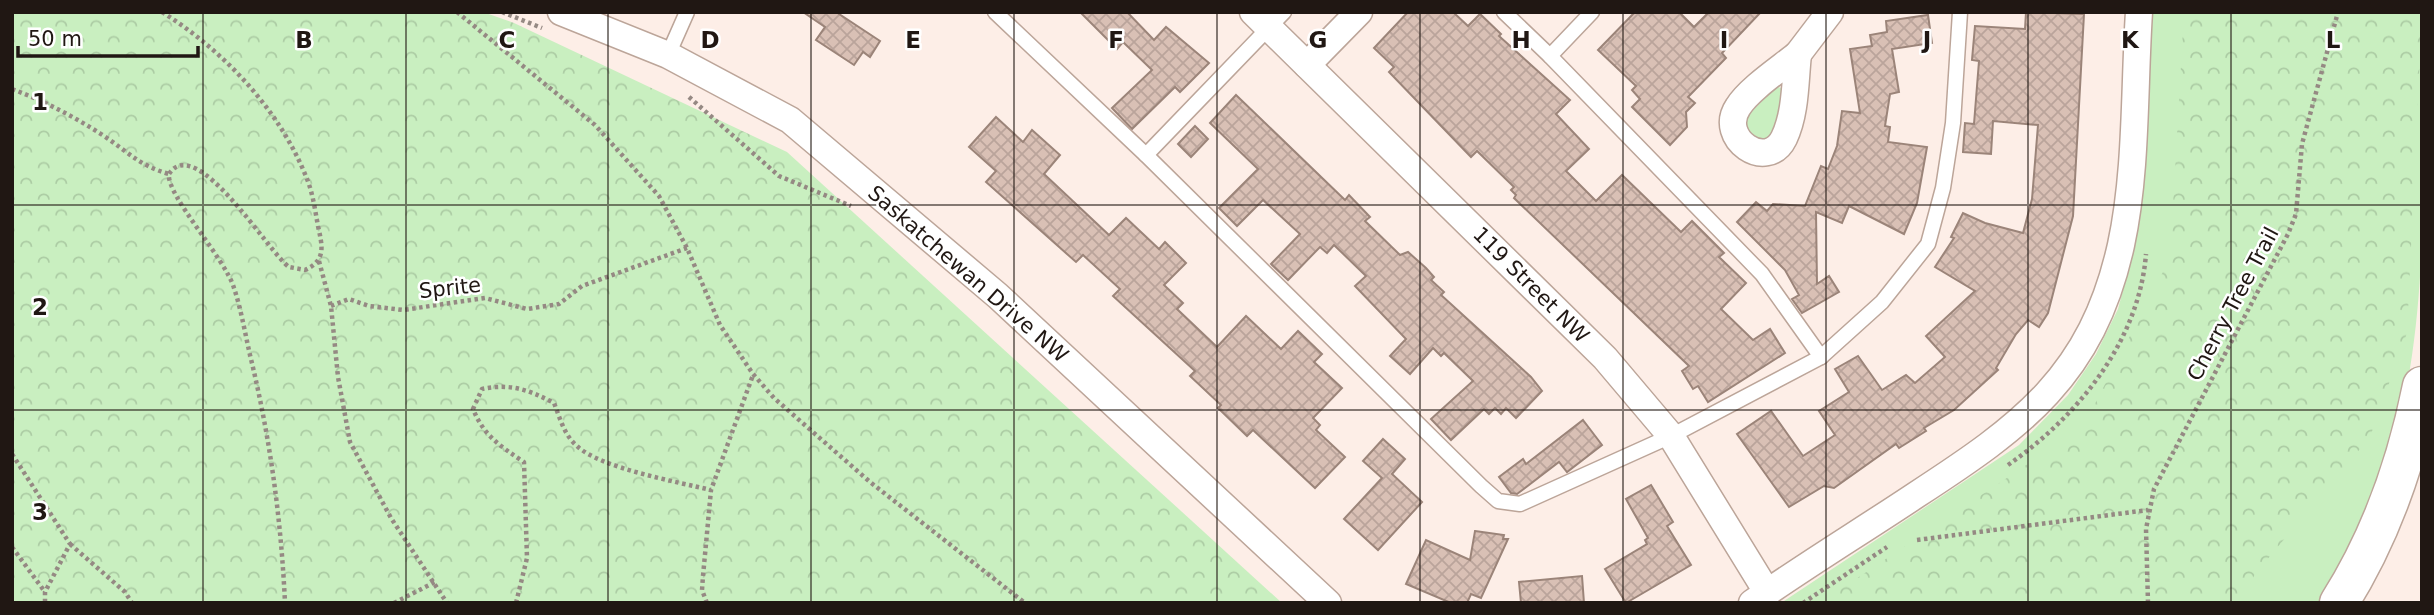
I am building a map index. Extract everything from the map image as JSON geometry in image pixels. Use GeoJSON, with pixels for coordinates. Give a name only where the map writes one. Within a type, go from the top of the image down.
{"type":"FeatureCollection","features":[{"type":"Feature","properties":{"kind":"main road"},"geometry":{"type":"LineString","coordinates":[[2339,603],[2385,512],[2412,437],[2422,386]]}},
{"type":"Feature","properties":{"kind":"street"},"geometry":{"type":"LineString","coordinates":[[1307,65],[1359,12]]}},
{"type":"Feature","properties":{"kind":"street"},"geometry":{"type":"LineString","coordinates":[[1798,54],[1830,12]]}},
{"type":"Feature","properties":{"kind":"street"},"geometry":{"type":"LineString","coordinates":[[1759,598],[1991,447],[2038,406],[2077,357],[2104,303],[2126,216],[2139,12]]}},
{"type":"Feature","properties":{"kind":"street","name":"119 Street NW"},"geometry":{"type":"LineString","coordinates":[[1269,17],[1307,65],[1605,358],[1671,436],[1759,598]]}},
{"type":"Feature","properties":{"kind":"street","name":"Saskatchewan Drive NW"},"geometry":{"type":"LineString","coordinates":[[558,22],[668,55],[790,120],[998,296],[1328,603]]}},
{"type":"Feature","properties":{"kind":"lane"},"geometry":{"type":"LineString","coordinates":[[668,55],[687,12]]}},
{"type":"Feature","properties":{"kind":"lane"},"geometry":{"type":"LineString","coordinates":[[995,12],[1146,155],[1498,500],[1520,504],[1671,436],[1821,357],[1882,302],[1928,244],[1943,188],[1954,123],[1960,12]]}},
{"type":"Feature","properties":{"kind":"lane"},"geometry":{"type":"LineString","coordinates":[[1504,12],[1550,55],[1762,274],[1821,357]]}},
{"type":"Feature","properties":{"kind":"lane"},"geometry":{"type":"LineString","coordinates":[[1550,55],[1592,12]]}},
{"type":"Feature","properties":{"kind":"lane"},"geometry":{"type":"LineString","coordinates":[[1146,155],[1269,17]]}},
{"type":"Feature","properties":{"kind":"path"},"geometry":{"type":"LineString","coordinates":[[162,12],[219,54],[273,116],[309,181],[323,246],[318,261],[331,306],[338,377],[350,442],[391,519],[447,603]]}},
{"type":"Feature","properties":{"kind":"path"},"geometry":{"type":"LineString","coordinates":[[457,12],[595,125],[659,196],[687,248],[720,325],[774,398],[870,482],[1025,603]]}},
{"type":"Feature","properties":{"kind":"path"},"geometry":{"type":"LineString","coordinates":[[502,12],[558,22]]}},
{"type":"Feature","properties":{"kind":"path","name":"Cherry Tree Trail"},"geometry":{"type":"LineString","coordinates":[[2148,603],[2148,510],[2154,489],[2292,224],[2302,144],[2338,12]]}},
{"type":"Feature","properties":{"kind":"path"},"geometry":{"type":"LineString","coordinates":[[12,89],[40,99],[106,137],[129,157],[169,174]]}},
{"type":"Feature","properties":{"kind":"path"},"geometry":{"type":"LineString","coordinates":[[686,95],[779,176],[861,211]]}},
{"type":"Feature","properties":{"kind":"path"},"geometry":{"type":"LineString","coordinates":[[285,603],[281,528],[267,425],[234,285],[209,241],[170,187],[169,174],[178,164],[185,163],[197,168],[245,212],[289,267],[305,270],[318,261]]}},
{"type":"Feature","properties":{"kind":"path","name":"Sprite"},"geometry":{"type":"LineString","coordinates":[[331,306],[349,299],[369,306],[403,310],[485,298],[527,309],[559,304],[582,286],[687,248]]}},
{"type":"Feature","properties":{"kind":"path"},"geometry":{"type":"LineString","coordinates":[[707,603],[702,590],[711,491],[754,374]]}},
{"type":"Feature","properties":{"kind":"path"},"geometry":{"type":"LineString","coordinates":[[516,603],[527,558],[524,461],[493,442],[480,427],[473,409],[482,389],[500,385],[524,388],[554,403],[565,431],[578,447],[629,471],[711,491]]}},
{"type":"Feature","properties":{"kind":"path"},"geometry":{"type":"LineString","coordinates":[[12,454],[70,544],[125,592],[132,603]]}},
{"type":"Feature","properties":{"kind":"path"},"geometry":{"type":"LineString","coordinates":[[1917,540],[2148,510]]}},
{"type":"Feature","properties":{"kind":"path"},"geometry":{"type":"LineString","coordinates":[[45,592],[70,544]]}},
{"type":"Feature","properties":{"kind":"path"},"geometry":{"type":"LineString","coordinates":[[12,547],[45,592],[46,603]]}},
{"type":"Feature","properties":{"kind":"path"},"geometry":{"type":"LineString","coordinates":[[394,603],[435,582]]}},
{"type":"Feature","properties":{"kind":"green space"},"geometry":{"type":"Polygon","coordinates":[[[12,12],[483,12],[514,23],[787,152],[1282,603],[12,603],[12,12]]]}},
{"type":"Feature","properties":{"kind":"green space"},"geometry":{"type":"Polygon","coordinates":[[[2151,12],[2422,12],[2421,250],[2418,309],[2410,368],[2399,425],[2382,482],[2326,603],[1781,603],[2019,445],[2068,395],[2096,354],[2118,309],[2133,253],[2141,186],[2151,12]]]}},
{"type":"Feature","properties":{"kind":"green space"},"geometry":{"type":"Polygon","coordinates":[[[2184,12],[2422,12],[2407,333],[2370,437],[2255,574],[2240,603],[1820,603],[2083,427],[2170,258],[2184,12]]]}},
{"type":"Feature","properties":{"kind":"green space"},"geometry":{"type":"Polygon","coordinates":[[[1776,86],[1783,89],[1780,132],[1759,141],[1745,126],[1745,119],[1776,86]]]}},
{"type":"Feature","properties":{"kind":"building"},"geometry":{"type":"Polygon","coordinates":[[[803,12],[836,12],[880,41],[870,57],[863,52],[854,65],[816,40],[825,27],[803,12]]]}},
{"type":"Feature","properties":{"kind":"building"},"geometry":{"type":"Polygon","coordinates":[[[1080,12],[1127,12],[1154,40],[1166,27],[1209,63],[1180,92],[1175,87],[1132,129],[1112,108],[1152,70],[1123,42],[1117,49],[1080,12]]]}},
{"type":"Feature","properties":{"kind":"building"},"geometry":{"type":"Polygon","coordinates":[[[1408,12],[1453,12],[1468,26],[1480,14],[1501,34],[1499,36],[1570,100],[1556,114],[1589,149],[1566,171],[1596,201],[1622,175],[1681,232],[1692,221],[1724,253],[1719,257],[1746,283],[1721,309],[1753,340],[1770,329],[1785,353],[1708,402],[1698,386],[1693,389],[1682,371],[1689,366],[1514,198],[1516,195],[1511,190],[1514,187],[1477,151],[1471,157],[1389,72],[1394,67],[1374,48],[1408,12]]]}},
{"type":"Feature","properties":{"kind":"building"},"geometry":{"type":"Polygon","coordinates":[[[1635,12],[1679,12],[1694,27],[1709,12],[1761,12],[1722,53],[1726,58],[1688,97],[1695,103],[1686,112],[1687,127],[1670,145],[1632,107],[1640,99],[1632,90],[1636,86],[1598,50],[1635,12]]]}},
{"type":"Feature","properties":{"kind":"building"},"geometry":{"type":"Polygon","coordinates":[[[2026,12],[2084,14],[2073,216],[2048,313],[2039,327],[2028,320],[2016,334],[1996,368],[1998,370],[1954,410],[1924,428],[1926,431],[1899,448],[1896,444],[1834,488],[1824,486],[1789,507],[1737,434],[1771,411],[1803,456],[1835,435],[1819,411],[1849,392],[1835,369],[1858,356],[1882,390],[1906,375],[1915,383],[1945,357],[1926,336],[1975,291],[1935,267],[1954,238],[1951,237],[1963,213],[1985,223],[2023,233],[2032,199],[2038,125],[1993,121],[1991,154],[1963,152],[1965,123],[1974,124],[1979,61],[1972,60],[1975,26],[2025,29],[2026,12]]]}},
{"type":"Feature","properties":{"kind":"building"},"geometry":{"type":"Polygon","coordinates":[[[1928,15],[1932,43],[1892,49],[1899,92],[1890,94],[1885,126],[1890,127],[1888,142],[1927,147],[1917,203],[1904,234],[1849,206],[1842,223],[1816,212],[1817,284],[1829,276],[1839,292],[1802,313],[1792,299],[1799,295],[1785,270],[1737,222],[1756,202],[1767,211],[1773,204],[1805,206],[1821,166],[1828,169],[1837,146],[1842,111],[1860,113],[1850,49],[1872,46],[1870,35],[1887,32],[1886,21],[1928,15]]]}},
{"type":"Feature","properties":{"kind":"building"},"geometry":{"type":"Polygon","coordinates":[[[1236,95],[1345,200],[1349,195],[1370,217],[1365,221],[1400,255],[1408,252],[1426,268],[1434,277],[1431,280],[1444,292],[1441,295],[1531,377],[1542,391],[1516,418],[1506,408],[1501,414],[1495,408],[1489,414],[1484,409],[1451,440],[1431,419],[1473,381],[1444,353],[1441,356],[1433,348],[1410,374],[1390,356],[1406,339],[1355,286],[1366,276],[1334,245],[1327,253],[1320,247],[1288,280],[1271,264],[1300,234],[1263,200],[1237,226],[1219,208],[1258,169],[1210,123],[1236,95]]]}},
{"type":"Feature","properties":{"kind":"building"},"geometry":{"type":"Polygon","coordinates":[[[996,117],[1023,142],[1032,130],[1060,155],[1044,174],[1109,235],[1126,218],[1159,249],[1165,242],[1186,263],[1164,285],[1183,303],[1177,309],[1217,347],[1246,316],[1281,349],[1298,331],[1322,354],[1314,362],[1342,388],[1313,418],[1320,425],[1316,430],[1345,457],[1315,488],[1253,430],[1247,436],[1218,408],[1221,405],[1190,376],[1195,371],[1113,296],[1120,289],[1083,255],[1076,262],[986,182],[996,171],[969,147],[996,117]]]}},
{"type":"Feature","properties":{"kind":"building"},"geometry":{"type":"Polygon","coordinates":[[[1195,126],[1208,139],[1191,157],[1178,144],[1195,126]]]}},
{"type":"Feature","properties":{"kind":"building"},"geometry":{"type":"Polygon","coordinates":[[[1583,420],[1602,445],[1567,472],[1559,462],[1517,494],[1511,493],[1499,477],[1523,459],[1526,464],[1583,420]]]}},
{"type":"Feature","properties":{"kind":"building"},"geometry":{"type":"Polygon","coordinates":[[[1383,439],[1405,459],[1392,474],[1422,502],[1378,550],[1344,519],[1382,478],[1363,461],[1383,439]]]}},
{"type":"Feature","properties":{"kind":"building"},"geometry":{"type":"Polygon","coordinates":[[[1651,485],[1673,522],[1667,526],[1691,565],[1626,603],[1605,569],[1647,544],[1645,540],[1648,538],[1626,499],[1651,485]]]}},
{"type":"Feature","properties":{"kind":"building"},"geometry":{"type":"Polygon","coordinates":[[[1475,531],[1504,535],[1503,539],[1508,539],[1481,598],[1471,594],[1467,603],[1451,603],[1406,584],[1426,540],[1470,560],[1475,531]]]}},
{"type":"Feature","properties":{"kind":"building"},"geometry":{"type":"Polygon","coordinates":[[[1582,576],[1584,603],[1521,603],[1519,582],[1582,576]]]}}]}
